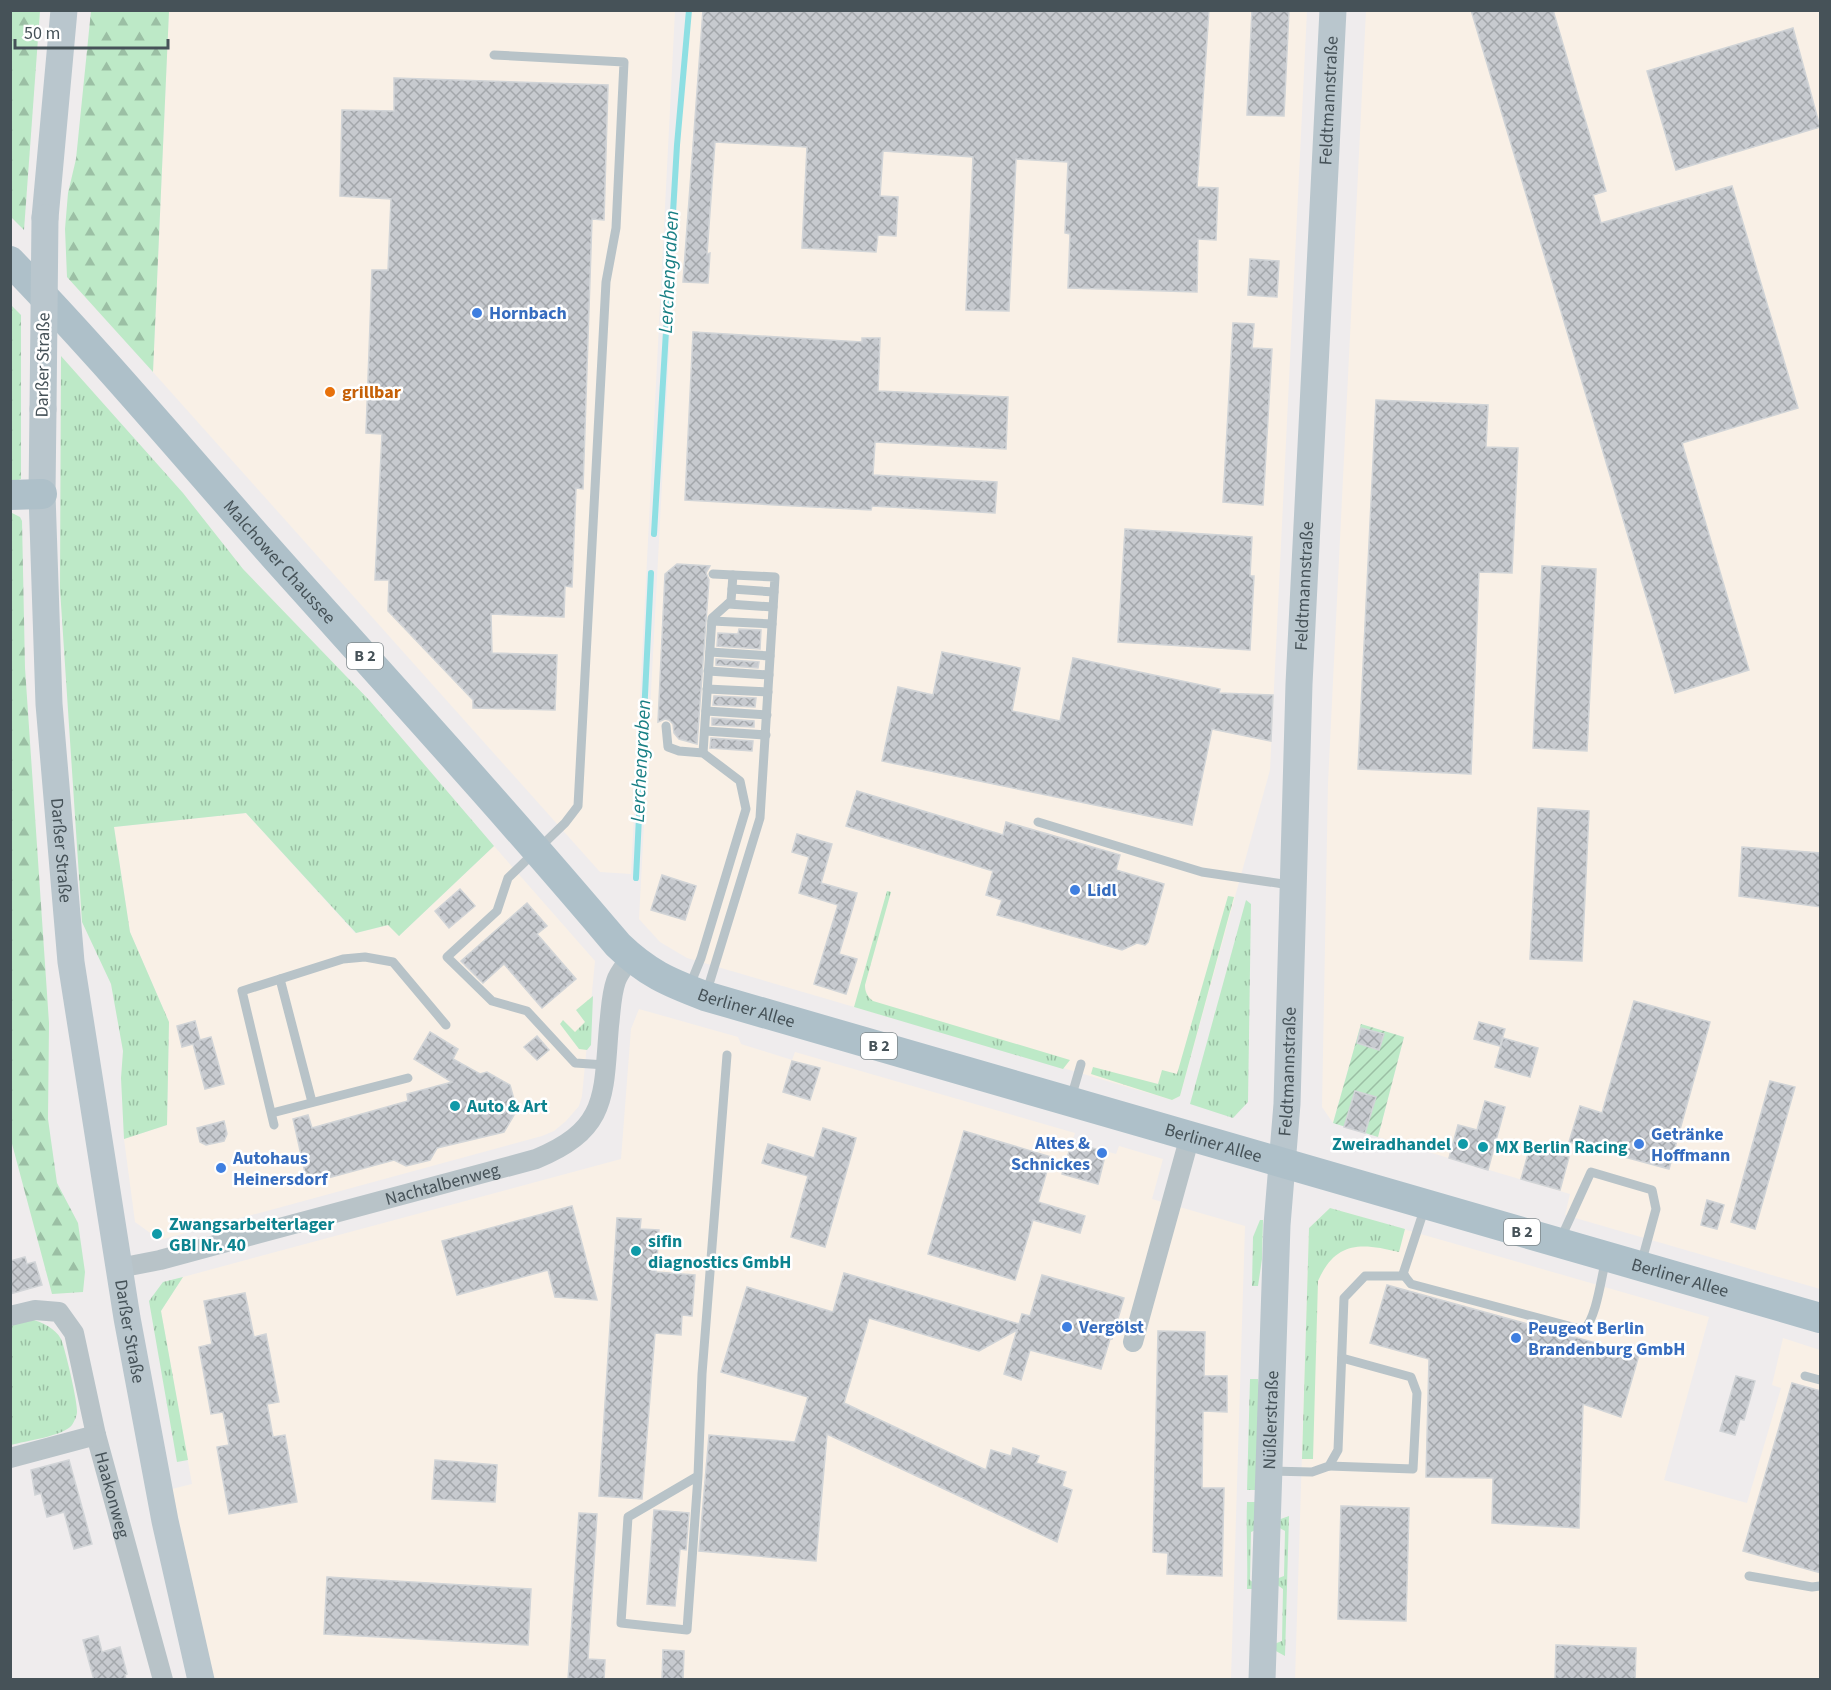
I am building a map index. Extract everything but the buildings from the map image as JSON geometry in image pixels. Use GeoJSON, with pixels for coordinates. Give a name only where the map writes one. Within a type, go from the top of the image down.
{"type":"FeatureCollection","features":[{"type":"Feature","properties":{"kind":"main road","name":"Darßer Straße"},"geometry":{"type":"LineString","coordinates":[[64,10],[45,218],[42,494],[49,704],[63,892],[71,962],[118,1269],[165,1521],[201,1680]]}},
{"type":"Feature","properties":{"kind":"main road","name":"Feldtmannstraße"},"geometry":{"type":"LineString","coordinates":[[1282,1162],[1287,1093],[1299,684],[1333,10]]}},
{"type":"Feature","properties":{"kind":"main road","name":"Malchower Chaussee"},"geometry":{"type":"LineString","coordinates":[[10,261],[83,339],[282,565],[448,748],[625,951]]}},
{"type":"Feature","properties":{"kind":"main road"},"geometry":{"type":"LineString","coordinates":[[10,495],[42,494]]}},
{"type":"Feature","properties":{"kind":"main road","name":"Berliner Allee"},"geometry":{"type":"LineString","coordinates":[[625,951],[658,977],[697,993],[1821,1318]]}},
{"type":"Feature","properties":{"kind":"main road","name":"Nüßlerstraße"},"geometry":{"type":"LineString","coordinates":[[1262,1680],[1277,1225],[1282,1162]]}},
{"type":"Feature","properties":{"kind":"street","name":"Nachtalbenweg"},"geometry":{"type":"LineString","coordinates":[[118,1269],[160,1260],[536,1159],[564,1145],[590,1123],[597,1113],[603,1092],[612,998],[625,951]]}},
{"type":"Feature","properties":{"kind":"street"},"geometry":{"type":"LineString","coordinates":[[1133,1342],[1190,1136]]}},
{"type":"Feature","properties":{"kind":"street","name":"Haakonweg"},"geometry":{"type":"LineString","coordinates":[[10,1316],[35,1310],[59,1312],[74,1333],[96,1435],[164,1680]]}},
{"type":"Feature","properties":{"kind":"street"},"geometry":{"type":"LineString","coordinates":[[10,1458],[96,1435]]}},
{"type":"Feature","properties":{"kind":"lane"},"geometry":{"type":"LineString","coordinates":[[494,55],[624,62],[616,228],[606,282],[578,806],[565,823],[508,878],[497,911],[447,957],[492,1001],[527,1011],[575,1062],[606,1065]]}},
{"type":"Feature","properties":{"kind":"lane"},"geometry":{"type":"LineString","coordinates":[[697,993],[760,818],[775,578],[713,574]]}},
{"type":"Feature","properties":{"kind":"lane"},"geometry":{"type":"LineString","coordinates":[[703,753],[712,618],[731,601],[732,575]]}},
{"type":"Feature","properties":{"kind":"lane"},"geometry":{"type":"LineString","coordinates":[[732,589],[774,592]]}},
{"type":"Feature","properties":{"kind":"lane"},"geometry":{"type":"LineString","coordinates":[[728,604],[773,607]]}},
{"type":"Feature","properties":{"kind":"lane"},"geometry":{"type":"LineString","coordinates":[[712,621],[772,624]]}},
{"type":"Feature","properties":{"kind":"lane"},"geometry":{"type":"LineString","coordinates":[[710,652],[770,656]]}},
{"type":"Feature","properties":{"kind":"lane"},"geometry":{"type":"LineString","coordinates":[[708,671],[769,675]]}},
{"type":"Feature","properties":{"kind":"lane"},"geometry":{"type":"LineString","coordinates":[[707,689],[768,692]]}},
{"type":"Feature","properties":{"kind":"lane"},"geometry":{"type":"LineString","coordinates":[[706,711],[766,715]]}},
{"type":"Feature","properties":{"kind":"lane"},"geometry":{"type":"LineString","coordinates":[[666,726],[668,747],[679,751],[703,753],[740,780],[746,809],[701,958],[697,993]]}},
{"type":"Feature","properties":{"kind":"lane"},"geometry":{"type":"LineString","coordinates":[[705,731],[766,735]]}},
{"type":"Feature","properties":{"kind":"lane"},"geometry":{"type":"LineString","coordinates":[[1038,822],[1202,872],[1292,885]]}},
{"type":"Feature","properties":{"kind":"lane"},"geometry":{"type":"LineString","coordinates":[[274,1125],[242,991],[343,959],[365,957],[393,962],[446,1025]]}},
{"type":"Feature","properties":{"kind":"lane"},"geometry":{"type":"LineString","coordinates":[[280,979],[312,1102]]}},
{"type":"Feature","properties":{"kind":"lane"},"geometry":{"type":"LineString","coordinates":[[698,1476],[628,1517],[621,1623],[687,1630],[698,1476],[702,1374],[727,1055]]}},
{"type":"Feature","properties":{"kind":"lane"},"geometry":{"type":"LineString","coordinates":[[1070,1101],[1081,1064]]}},
{"type":"Feature","properties":{"kind":"lane"},"geometry":{"type":"LineString","coordinates":[[272,1113],[408,1078]]}},
{"type":"Feature","properties":{"kind":"lane"},"geometry":{"type":"LineString","coordinates":[[1559,1243],[1591,1172],[1652,1190],[1656,1209],[1640,1266]]}},
{"type":"Feature","properties":{"kind":"lane"},"geometry":{"type":"LineString","coordinates":[[1426,1204],[1403,1274],[1411,1284],[1584,1330],[1594,1307],[1606,1256]]}},
{"type":"Feature","properties":{"kind":"lane"},"geometry":{"type":"LineString","coordinates":[[1329,1466],[1338,1450],[1344,1298],[1365,1276],[1405,1276]]}},
{"type":"Feature","properties":{"kind":"lane"},"geometry":{"type":"LineString","coordinates":[[1269,1471],[1312,1472],[1329,1466],[1413,1469],[1417,1393],[1412,1377],[1342,1358]]}},
{"type":"Feature","properties":{"kind":"lane"},"geometry":{"type":"LineString","coordinates":[[1805,1376],[1821,1380]]}},
{"type":"Feature","properties":{"kind":"lane"},"geometry":{"type":"LineString","coordinates":[[1749,1576],[1812,1587],[1821,1586]]}},
{"type":"Feature","properties":{"kind":"shaded area"},"geometry":{"type":"Polygon","coordinates":[[[169,11],[675,11],[631,874],[600,872],[153,372],[169,11]]]}},
{"type":"Feature","properties":{"kind":"shaded area"},"geometry":{"type":"Polygon","coordinates":[[[687,11],[1307,11],[1270,770],[1180,1096],[1172,1100],[687,958],[660,942],[639,919],[687,11]]]}},
{"type":"Feature","properties":{"kind":"shaded area"},"geometry":{"type":"Polygon","coordinates":[[[1366,11],[1820,11],[1820,1289],[1565,1215],[1570,1194],[1378,1137],[1404,1037],[1361,1024],[1333,1123],[1322,1107],[1328,783],[1366,11]]]}},
{"type":"Feature","properties":{"kind":"shaded area"},"geometry":{"type":"Polygon","coordinates":[[[246,813],[355,933],[389,925],[399,936],[494,846],[595,961],[582,1096],[579,1106],[566,1121],[554,1131],[542,1136],[160,1240],[135,1222],[124,1139],[167,1125],[169,1022],[130,932],[114,827],[246,813]]]}},
{"type":"Feature","properties":{"kind":"shaded area"},"geometry":{"type":"Polygon","coordinates":[[[639,1009],[738,1037],[741,1044],[792,1060],[795,1052],[1075,1133],[1072,1142],[1116,1154],[1119,1146],[1163,1159],[1152,1199],[1245,1226],[1231,1679],[213,1679],[172,1489],[192,1484],[161,1311],[183,1277],[621,1159],[631,1029],[639,1009]]]}},
{"type":"Feature","properties":{"kind":"shaded area"},"geometry":{"type":"Polygon","coordinates":[[[1330,1208],[1709,1317],[1664,1480],[1747,1503],[1781,1388],[1772,1385],[1783,1338],[1820,1350],[1820,1679],[1295,1680],[1309,1228],[1330,1208]]]}},
{"type":"Feature","properties":{"kind":"green space"},"geometry":{"type":"Polygon","coordinates":[[[10,11],[40,11],[24,230],[11,217],[10,11]]]}},
{"type":"Feature","properties":{"kind":"green space"},"geometry":{"type":"Polygon","coordinates":[[[91,11],[169,11],[153,372],[67,277],[65,229],[68,193],[76,159],[91,11]]]}},
{"type":"Feature","properties":{"kind":"green space"},"geometry":{"type":"Polygon","coordinates":[[[10,304],[21,315],[21,479],[10,483],[10,304]]]}},
{"type":"Feature","properties":{"kind":"green space"},"geometry":{"type":"Polygon","coordinates":[[[61,356],[183,493],[243,569],[370,701],[494,846],[399,936],[388,925],[356,933],[246,813],[114,827],[130,932],[169,1022],[167,1125],[124,1139],[121,1078],[123,1051],[111,984],[82,922],[60,589],[61,356]]]}},
{"type":"Feature","properties":{"kind":"green space"},"geometry":{"type":"Polygon","coordinates":[[[10,512],[20,517],[22,521],[25,668],[49,1023],[48,1119],[57,1183],[78,1223],[85,1272],[83,1292],[52,1294],[11,1140],[10,512]]]}},
{"type":"Feature","properties":{"kind":"green space"},"geometry":{"type":"Polygon","coordinates":[[[887,891],[891,892],[865,985],[865,990],[871,999],[1070,1060],[1063,1069],[854,1007],[887,891]]]}},
{"type":"Feature","properties":{"kind":"green space"},"geometry":{"type":"Polygon","coordinates":[[[1228,896],[1234,897],[1180,1096],[1172,1100],[1091,1074],[1093,1067],[1158,1084],[1162,1070],[1177,1074],[1228,896]]]}},
{"type":"Feature","properties":{"kind":"green space"},"geometry":{"type":"Polygon","coordinates":[[[1246,900],[1251,904],[1248,1102],[1233,1118],[1190,1104],[1246,900]]]}},
{"type":"Feature","properties":{"kind":"green space"},"geometry":{"type":"Polygon","coordinates":[[[593,996],[591,1045],[587,1050],[579,1049],[560,1024],[563,1020],[575,1032],[585,1022],[576,1010],[593,996]]]}},
{"type":"Feature","properties":{"kind":"green space"},"geometry":{"type":"Polygon","coordinates":[[[1361,1024],[1404,1037],[1378,1137],[1333,1123],[1361,1024]]]}},
{"type":"Feature","properties":{"kind":"green space"},"geometry":{"type":"Polygon","coordinates":[[[1330,1208],[1405,1229],[1399,1252],[1362,1246],[1342,1251],[1325,1268],[1318,1281],[1313,1459],[1302,1459],[1309,1228],[1330,1208]]]}},
{"type":"Feature","properties":{"kind":"green space"},"geometry":{"type":"Polygon","coordinates":[[[1260,1220],[1263,1220],[1262,1259],[1258,1286],[1252,1286],[1253,1237],[1260,1220]]]}},
{"type":"Feature","properties":{"kind":"green space"},"geometry":{"type":"Polygon","coordinates":[[[183,1277],[161,1311],[188,1460],[177,1462],[149,1301],[163,1282],[183,1277]]]}},
{"type":"Feature","properties":{"kind":"green space"},"geometry":{"type":"Polygon","coordinates":[[[30,1319],[48,1326],[61,1339],[77,1414],[68,1429],[44,1438],[11,1445],[11,1325],[30,1319]]]}},
{"type":"Feature","properties":{"kind":"green space"},"geometry":{"type":"Polygon","coordinates":[[[1250,1379],[1258,1379],[1261,1400],[1259,1490],[1247,1490],[1250,1379]]]}},
{"type":"Feature","properties":{"kind":"green space"},"geometry":{"type":"Polygon","coordinates":[[[1247,1502],[1259,1502],[1258,1529],[1251,1532],[1250,1580],[1256,1585],[1256,1589],[1247,1589],[1247,1502]]]}},
{"type":"Feature","properties":{"kind":"green space"},"geometry":{"type":"Polygon","coordinates":[[[1289,1516],[1285,1656],[1274,1650],[1274,1644],[1282,1641],[1283,1589],[1276,1584],[1276,1579],[1284,1576],[1285,1531],[1278,1527],[1278,1520],[1289,1516]]]}},
{"type":"Feature","properties":{"kind":"waterway","name":"Lerchengraben"},"geometry":{"type":"LineString","coordinates":[[654,534],[677,145],[689,10]]}},
{"type":"Feature","properties":{"kind":"waterway","name":"Lerchengraben"},"geometry":{"type":"LineString","coordinates":[[636,878],[651,573]]}},
{"type":"Feature","properties":{"kind":"place","name":"Hornbach"},"geometry":{"type":"Point","coordinates":[477,313]}},
{"type":"Feature","properties":{"kind":"place","name":"grillbar"},"geometry":{"type":"Point","coordinates":[330,392]}},
{"type":"Feature","properties":{"kind":"place","name":"Lidl"},"geometry":{"type":"Point","coordinates":[1075,890]}},
{"type":"Feature","properties":{"kind":"place","name":"Auto & Art"},"geometry":{"type":"Point","coordinates":[455,1106]}},
{"type":"Feature","properties":{"kind":"place","name":"Zweiradhandel"},"geometry":{"type":"Point","coordinates":[1463,1144]}},
{"type":"Feature","properties":{"kind":"place","name":"Getränke Hoffmann"},"geometry":{"type":"Point","coordinates":[1639,1144]}},
{"type":"Feature","properties":{"kind":"place","name":"MX Berlin Racing"},"geometry":{"type":"Point","coordinates":[1483,1147]}},
{"type":"Feature","properties":{"kind":"place","name":"Altes & Schnickes"},"geometry":{"type":"Point","coordinates":[1102,1153]}},
{"type":"Feature","properties":{"kind":"place","name":"Autohaus Heinersdorf"},"geometry":{"type":"Point","coordinates":[221,1168]}},
{"type":"Feature","properties":{"kind":"place","name":"Zwangsarbeiterlager GBI Nr. 40"},"geometry":{"type":"Point","coordinates":[157,1234]}},
{"type":"Feature","properties":{"kind":"place","name":"sifin diagnostics GmbH"},"geometry":{"type":"Point","coordinates":[636,1251]}},
{"type":"Feature","properties":{"kind":"place","name":"Vergölst"},"geometry":{"type":"Point","coordinates":[1067,1327]}},
{"type":"Feature","properties":{"kind":"place","name":"Peugeot Berlin Brandenburg GmbH"},"geometry":{"type":"Point","coordinates":[1516,1338]}}]}
